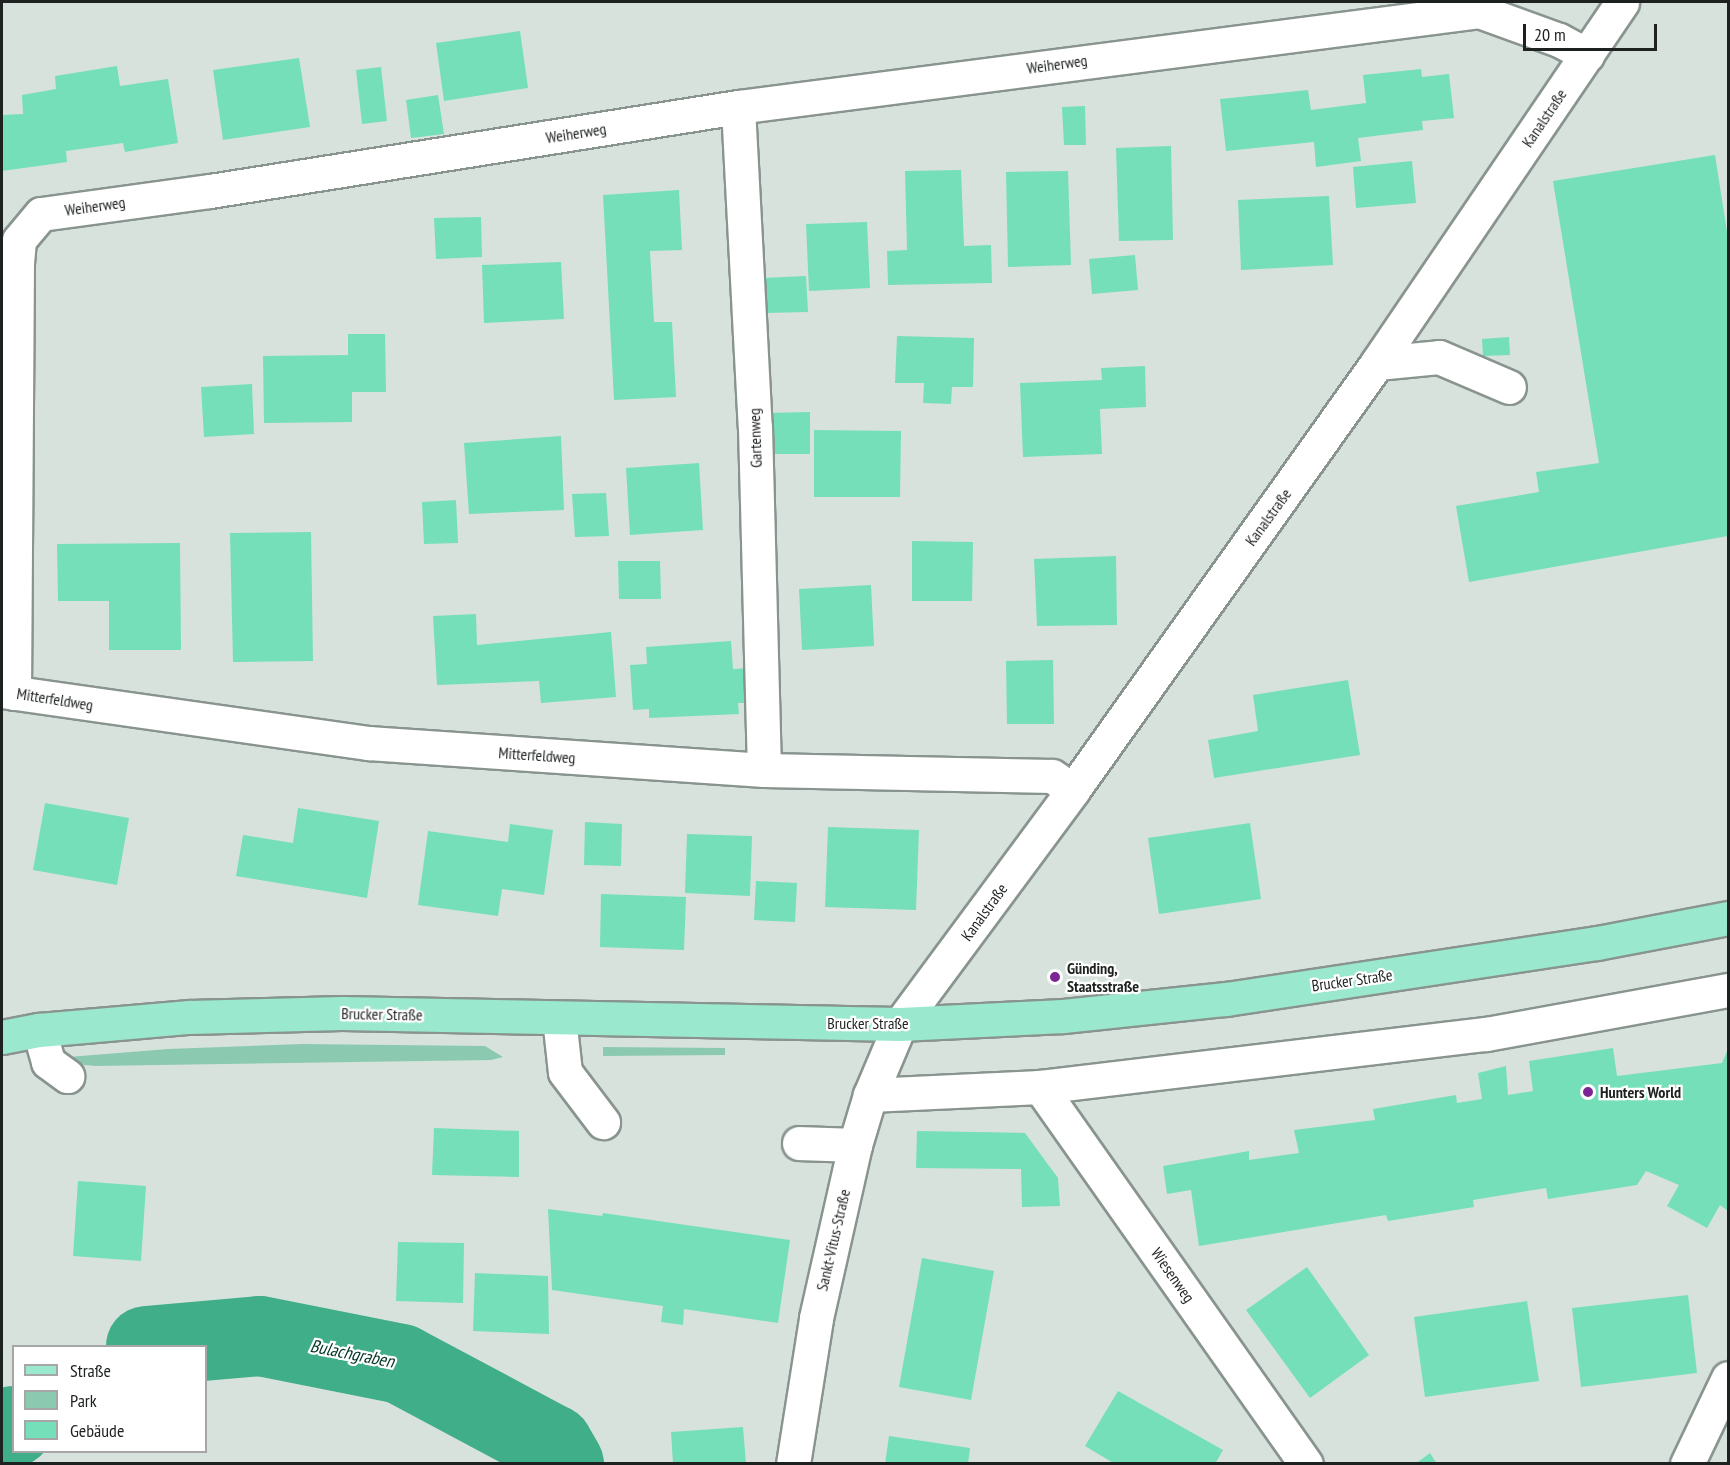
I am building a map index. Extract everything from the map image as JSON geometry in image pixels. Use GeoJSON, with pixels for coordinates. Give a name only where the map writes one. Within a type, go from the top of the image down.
{"type":"FeatureCollection","features":[{"type":"Feature","properties":{"kind":"main road","name":"Brucker Straße"},"geometry":{"type":"LineString","coordinates":[[2,1037],[39,1030],[189,1017],[307,1014],[900,1024],[1063,1016],[1226,999],[1597,943],[1728,918]]}},
{"type":"Feature","properties":{"kind":"street","name":"Kanalstraße"},"geometry":{"type":"LineString","coordinates":[[900,1024],[1073,790],[1377,363],[1622,2]]}},
{"type":"Feature","properties":{"kind":"street","name":"Weiherweg"},"geometry":{"type":"LineString","coordinates":[[8,692],[17,263],[19,240],[41,214],[210,191],[738,107],[1479,11],[1560,40],[1587,55]]}},
{"type":"Feature","properties":{"kind":"street","name":"Gartenweg"},"geometry":{"type":"LineString","coordinates":[[738,107],[755,427],[764,770]]}},
{"type":"Feature","properties":{"kind":"street"},"geometry":{"type":"LineString","coordinates":[[1377,363],[1439,357],[1509,387]]}},
{"type":"Feature","properties":{"kind":"street","name":"Mitterfeldweg"},"geometry":{"type":"LineString","coordinates":[[8,692],[368,743],[764,770],[1052,776],[1073,790]]}},
{"type":"Feature","properties":{"kind":"street"},"geometry":{"type":"LineString","coordinates":[[870,1095],[1040,1087],[1486,1034],[1728,990]]}},
{"type":"Feature","properties":{"kind":"street"},"geometry":{"type":"LineString","coordinates":[[559,1018],[565,1072],[603,1122]]}},
{"type":"Feature","properties":{"kind":"street","name":"Sankt-Vitus-Straße"},"geometry":{"type":"LineString","coordinates":[[793,1464],[816,1318],[855,1145],[870,1095],[900,1024]]}},
{"type":"Feature","properties":{"kind":"street"},"geometry":{"type":"LineString","coordinates":[[39,1030],[48,1062],[67,1076]]}},
{"type":"Feature","properties":{"kind":"street","name":"Wiesenweg"},"geometry":{"type":"LineString","coordinates":[[1040,1087],[1306,1464]]}},
{"type":"Feature","properties":{"kind":"street"},"geometry":{"type":"LineString","coordinates":[[799,1143],[855,1145]]}},
{"type":"Feature","properties":{"kind":"street"},"geometry":{"type":"LineString","coordinates":[[1687,1464],[1728,1378]]}},
{"type":"Feature","properties":{"kind":"green space"},"geometry":{"type":"Polygon","coordinates":[[[302,1044],[485,1046],[503,1057],[491,1060],[96,1066],[63,1063],[56,1058],[168,1049],[302,1044]]]}},
{"type":"Feature","properties":{"kind":"green space"},"geometry":{"type":"Polygon","coordinates":[[[603,1047],[725,1048],[725,1055],[603,1056],[603,1047]]]}},
{"type":"Feature","properties":{"kind":"building"},"geometry":{"type":"Polygon","coordinates":[[[520,31],[528,88],[444,101],[436,43],[520,31]]]}},
{"type":"Feature","properties":{"kind":"building"},"geometry":{"type":"Polygon","coordinates":[[[299,58],[310,127],[223,140],[213,70],[299,58]]]}},
{"type":"Feature","properties":{"kind":"building"},"geometry":{"type":"Polygon","coordinates":[[[117,66],[120,86],[168,79],[178,143],[125,152],[123,143],[66,151],[67,162],[2,171],[2,115],[23,114],[22,95],[56,89],[55,76],[117,66]]]}},
{"type":"Feature","properties":{"kind":"building"},"geometry":{"type":"Polygon","coordinates":[[[381,67],[387,121],[362,124],[356,70],[381,67]]]}},
{"type":"Feature","properties":{"kind":"building"},"geometry":{"type":"Polygon","coordinates":[[[1421,69],[1422,77],[1449,74],[1454,118],[1422,121],[1423,130],[1358,138],[1361,161],[1316,167],[1314,142],[1226,151],[1220,99],[1308,90],[1311,110],[1366,103],[1363,75],[1421,69]]]}},
{"type":"Feature","properties":{"kind":"building"},"geometry":{"type":"Polygon","coordinates":[[[438,95],[444,134],[411,138],[406,100],[438,95]]]}},
{"type":"Feature","properties":{"kind":"building"},"geometry":{"type":"Polygon","coordinates":[[[1085,106],[1086,145],[1064,145],[1062,107],[1085,106]]]}},
{"type":"Feature","properties":{"kind":"building"},"geometry":{"type":"Polygon","coordinates":[[[1171,146],[1173,240],[1119,241],[1116,148],[1171,146]]]}},
{"type":"Feature","properties":{"kind":"building"},"geometry":{"type":"Polygon","coordinates":[[[1715,155],[1728,238],[1728,536],[1469,582],[1456,506],[1539,492],[1536,472],[1599,463],[1553,181],[1715,155]]]}},
{"type":"Feature","properties":{"kind":"building"},"geometry":{"type":"Polygon","coordinates":[[[1412,161],[1416,203],[1356,208],[1353,167],[1412,161]]]}},
{"type":"Feature","properties":{"kind":"building"},"geometry":{"type":"Polygon","coordinates":[[[961,170],[964,246],[991,245],[992,283],[888,285],[887,251],[907,250],[905,171],[961,170]]]}},
{"type":"Feature","properties":{"kind":"building"},"geometry":{"type":"Polygon","coordinates":[[[1068,171],[1071,265],[1008,267],[1006,172],[1068,171]]]}},
{"type":"Feature","properties":{"kind":"building"},"geometry":{"type":"Polygon","coordinates":[[[679,190],[682,250],[650,251],[654,322],[672,322],[676,397],[614,400],[603,195],[679,190]]]}},
{"type":"Feature","properties":{"kind":"building"},"geometry":{"type":"Polygon","coordinates":[[[1329,196],[1333,265],[1241,270],[1238,200],[1329,196]]]}},
{"type":"Feature","properties":{"kind":"building"},"geometry":{"type":"Polygon","coordinates":[[[481,217],[482,257],[436,259],[434,218],[481,217]]]}},
{"type":"Feature","properties":{"kind":"building"},"geometry":{"type":"Polygon","coordinates":[[[867,222],[870,288],[809,291],[806,224],[867,222]]]}},
{"type":"Feature","properties":{"kind":"building"},"geometry":{"type":"Polygon","coordinates":[[[1135,255],[1138,290],[1092,294],[1089,259],[1135,255]]]}},
{"type":"Feature","properties":{"kind":"building"},"geometry":{"type":"Polygon","coordinates":[[[561,262],[564,319],[484,323],[482,265],[561,262]]]}},
{"type":"Feature","properties":{"kind":"building"},"geometry":{"type":"Polygon","coordinates":[[[806,276],[808,312],[765,313],[763,278],[806,276]]]}},
{"type":"Feature","properties":{"kind":"building"},"geometry":{"type":"Polygon","coordinates":[[[348,334],[385,334],[386,392],[352,392],[352,422],[264,423],[263,356],[348,355],[348,334]]]}},
{"type":"Feature","properties":{"kind":"building"},"geometry":{"type":"Polygon","coordinates":[[[897,336],[974,338],[973,387],[952,387],[951,404],[923,403],[924,383],[895,383],[897,336]]]}},
{"type":"Feature","properties":{"kind":"building"},"geometry":{"type":"Polygon","coordinates":[[[1509,337],[1510,355],[1483,356],[1482,339],[1509,337]]]}},
{"type":"Feature","properties":{"kind":"building"},"geometry":{"type":"Polygon","coordinates":[[[1145,366],[1146,407],[1100,409],[1102,454],[1023,457],[1020,383],[1102,380],[1101,368],[1145,366]]]}},
{"type":"Feature","properties":{"kind":"building"},"geometry":{"type":"Polygon","coordinates":[[[252,384],[254,434],[204,437],[201,387],[252,384]]]}},
{"type":"Feature","properties":{"kind":"building"},"geometry":{"type":"Polygon","coordinates":[[[810,412],[810,454],[765,454],[766,413],[810,412]]]}},
{"type":"Feature","properties":{"kind":"building"},"geometry":{"type":"Polygon","coordinates":[[[814,430],[901,431],[900,497],[814,497],[814,430]]]}},
{"type":"Feature","properties":{"kind":"building"},"geometry":{"type":"Polygon","coordinates":[[[561,436],[564,510],[469,514],[464,443],[561,436]]]}},
{"type":"Feature","properties":{"kind":"building"},"geometry":{"type":"Polygon","coordinates":[[[699,463],[703,530],[630,535],[626,468],[699,463]]]}},
{"type":"Feature","properties":{"kind":"building"},"geometry":{"type":"Polygon","coordinates":[[[606,493],[609,536],[575,537],[572,494],[606,493]]]}},
{"type":"Feature","properties":{"kind":"building"},"geometry":{"type":"Polygon","coordinates":[[[456,500],[458,543],[424,544],[422,502],[456,500]]]}},
{"type":"Feature","properties":{"kind":"building"},"geometry":{"type":"Polygon","coordinates":[[[311,532],[313,661],[233,662],[230,533],[311,532]]]}},
{"type":"Feature","properties":{"kind":"building"},"geometry":{"type":"Polygon","coordinates":[[[912,541],[973,542],[972,601],[912,601],[912,541]]]}},
{"type":"Feature","properties":{"kind":"building"},"geometry":{"type":"Polygon","coordinates":[[[180,543],[181,650],[109,650],[109,601],[58,601],[57,544],[180,543]]]}},
{"type":"Feature","properties":{"kind":"building"},"geometry":{"type":"Polygon","coordinates":[[[1116,556],[1117,625],[1037,626],[1034,559],[1116,556]]]}},
{"type":"Feature","properties":{"kind":"building"},"geometry":{"type":"Polygon","coordinates":[[[618,561],[660,561],[661,599],[619,599],[618,561]]]}},
{"type":"Feature","properties":{"kind":"building"},"geometry":{"type":"Polygon","coordinates":[[[871,585],[874,646],[802,650],[799,589],[871,585]]]}},
{"type":"Feature","properties":{"kind":"building"},"geometry":{"type":"Polygon","coordinates":[[[476,614],[477,645],[611,632],[616,697],[541,703],[539,681],[437,685],[433,616],[476,614]]]}},
{"type":"Feature","properties":{"kind":"building"},"geometry":{"type":"Polygon","coordinates":[[[731,641],[733,669],[751,668],[753,703],[738,703],[739,714],[649,718],[649,709],[633,710],[630,665],[647,664],[646,647],[731,641]]]}},
{"type":"Feature","properties":{"kind":"building"},"geometry":{"type":"Polygon","coordinates":[[[1053,660],[1054,724],[1007,724],[1006,661],[1053,660]]]}},
{"type":"Feature","properties":{"kind":"building"},"geometry":{"type":"Polygon","coordinates":[[[1348,680],[1360,755],[1214,778],[1208,740],[1258,731],[1253,695],[1348,680]]]}},
{"type":"Feature","properties":{"kind":"building"},"geometry":{"type":"Polygon","coordinates":[[[45,803],[129,818],[117,885],[33,870],[45,803]]]}},
{"type":"Feature","properties":{"kind":"building"},"geometry":{"type":"Polygon","coordinates":[[[298,808],[379,821],[367,898],[236,876],[243,835],[293,843],[298,808]]]}},
{"type":"Feature","properties":{"kind":"building"},"geometry":{"type":"Polygon","coordinates":[[[585,822],[622,824],[621,866],[584,865],[585,822]]]}},
{"type":"Feature","properties":{"kind":"building"},"geometry":{"type":"Polygon","coordinates":[[[1250,823],[1261,899],[1159,914],[1148,838],[1250,823]]]}},
{"type":"Feature","properties":{"kind":"building"},"geometry":{"type":"Polygon","coordinates":[[[510,824],[553,830],[544,895],[502,889],[498,916],[418,905],[428,831],[508,842],[510,824]]]}},
{"type":"Feature","properties":{"kind":"building"},"geometry":{"type":"Polygon","coordinates":[[[828,827],[919,830],[916,910],[825,907],[828,827]]]}},
{"type":"Feature","properties":{"kind":"building"},"geometry":{"type":"Polygon","coordinates":[[[687,834],[752,836],[750,896],[685,893],[687,834]]]}},
{"type":"Feature","properties":{"kind":"building"},"geometry":{"type":"Polygon","coordinates":[[[756,881],[797,883],[795,922],[754,920],[756,881]]]}},
{"type":"Feature","properties":{"kind":"building"},"geometry":{"type":"Polygon","coordinates":[[[601,894],[686,897],[684,950],[600,947],[601,894]]]}},
{"type":"Feature","properties":{"kind":"building"},"geometry":{"type":"Polygon","coordinates":[[[1613,1048],[1617,1076],[1722,1063],[1728,1049],[1728,1211],[1720,1205],[1707,1228],[1667,1206],[1679,1185],[1646,1171],[1637,1185],[1548,1199],[1546,1188],[1473,1200],[1474,1207],[1388,1221],[1386,1215],[1199,1246],[1191,1190],[1167,1194],[1163,1166],[1249,1151],[1249,1160],[1299,1153],[1294,1130],[1375,1120],[1373,1109],[1456,1095],[1457,1103],[1482,1099],[1478,1073],[1506,1066],[1508,1095],[1533,1091],[1529,1061],[1613,1048]]]}},
{"type":"Feature","properties":{"kind":"building"},"geometry":{"type":"Polygon","coordinates":[[[434,1128],[519,1131],[519,1177],[432,1175],[434,1128]]]}},
{"type":"Feature","properties":{"kind":"building"},"geometry":{"type":"Polygon","coordinates":[[[917,1131],[1025,1133],[1058,1178],[1060,1206],[1022,1207],[1021,1169],[916,1168],[917,1131]]]}},
{"type":"Feature","properties":{"kind":"building"},"geometry":{"type":"Polygon","coordinates":[[[78,1181],[146,1186],[141,1261],[73,1256],[78,1181]]]}},
{"type":"Feature","properties":{"kind":"building"},"geometry":{"type":"Polygon","coordinates":[[[548,1209],[602,1216],[603,1213],[790,1240],[778,1323],[684,1309],[683,1325],[661,1322],[663,1306],[552,1290],[548,1209]]]}},
{"type":"Feature","properties":{"kind":"building"},"geometry":{"type":"Polygon","coordinates":[[[398,1242],[464,1243],[463,1303],[396,1301],[398,1242]]]}},
{"type":"Feature","properties":{"kind":"building"},"geometry":{"type":"Polygon","coordinates":[[[922,1258],[994,1271],[971,1400],[899,1387],[922,1258]]]}},
{"type":"Feature","properties":{"kind":"building"},"geometry":{"type":"Polygon","coordinates":[[[1307,1267],[1369,1355],[1310,1398],[1246,1310],[1307,1267]]]}},
{"type":"Feature","properties":{"kind":"building"},"geometry":{"type":"Polygon","coordinates":[[[475,1273],[548,1276],[549,1334],[473,1331],[475,1273]]]}},
{"type":"Feature","properties":{"kind":"building"},"geometry":{"type":"Polygon","coordinates":[[[1688,1295],[1697,1373],[1581,1387],[1572,1308],[1688,1295]]]}},
{"type":"Feature","properties":{"kind":"building"},"geometry":{"type":"Polygon","coordinates":[[[1527,1301],[1539,1381],[1425,1397],[1414,1317],[1527,1301]]]}},
{"type":"Feature","properties":{"kind":"building"},"geometry":{"type":"Polygon","coordinates":[[[1118,1391],[1223,1450],[1215,1464],[1115,1464],[1085,1446],[1118,1391]]]}},
{"type":"Feature","properties":{"kind":"building"},"geometry":{"type":"Polygon","coordinates":[[[743,1427],[746,1464],[673,1464],[671,1432],[743,1427]]]}},
{"type":"Feature","properties":{"kind":"building"},"geometry":{"type":"Polygon","coordinates":[[[889,1436],[970,1448],[968,1464],[885,1464],[889,1436]]]}},
{"type":"Feature","properties":{"kind":"building"},"geometry":{"type":"Polygon","coordinates":[[[1430,1453],[1437,1464],[1415,1464],[1430,1453]]]}},
{"type":"Feature","properties":{"kind":"waterway","name":"Bulachgraben"},"geometry":{"type":"LineString","coordinates":[[157,1345],[260,1336],[401,1364],[553,1445],[564,1464]]}},
{"type":"Feature","properties":{"kind":"waterway","name":"Bulachgraben"},"geometry":{"type":"LineString","coordinates":[[2,1433],[12,1427]]}},
{"type":"Feature","properties":{"kind":"place","name":"Günding, Staatsstraße"},"geometry":{"type":"Point","coordinates":[1055,977]}},
{"type":"Feature","properties":{"kind":"place","name":"Hunters World"},"geometry":{"type":"Point","coordinates":[1588,1092]}}]}
